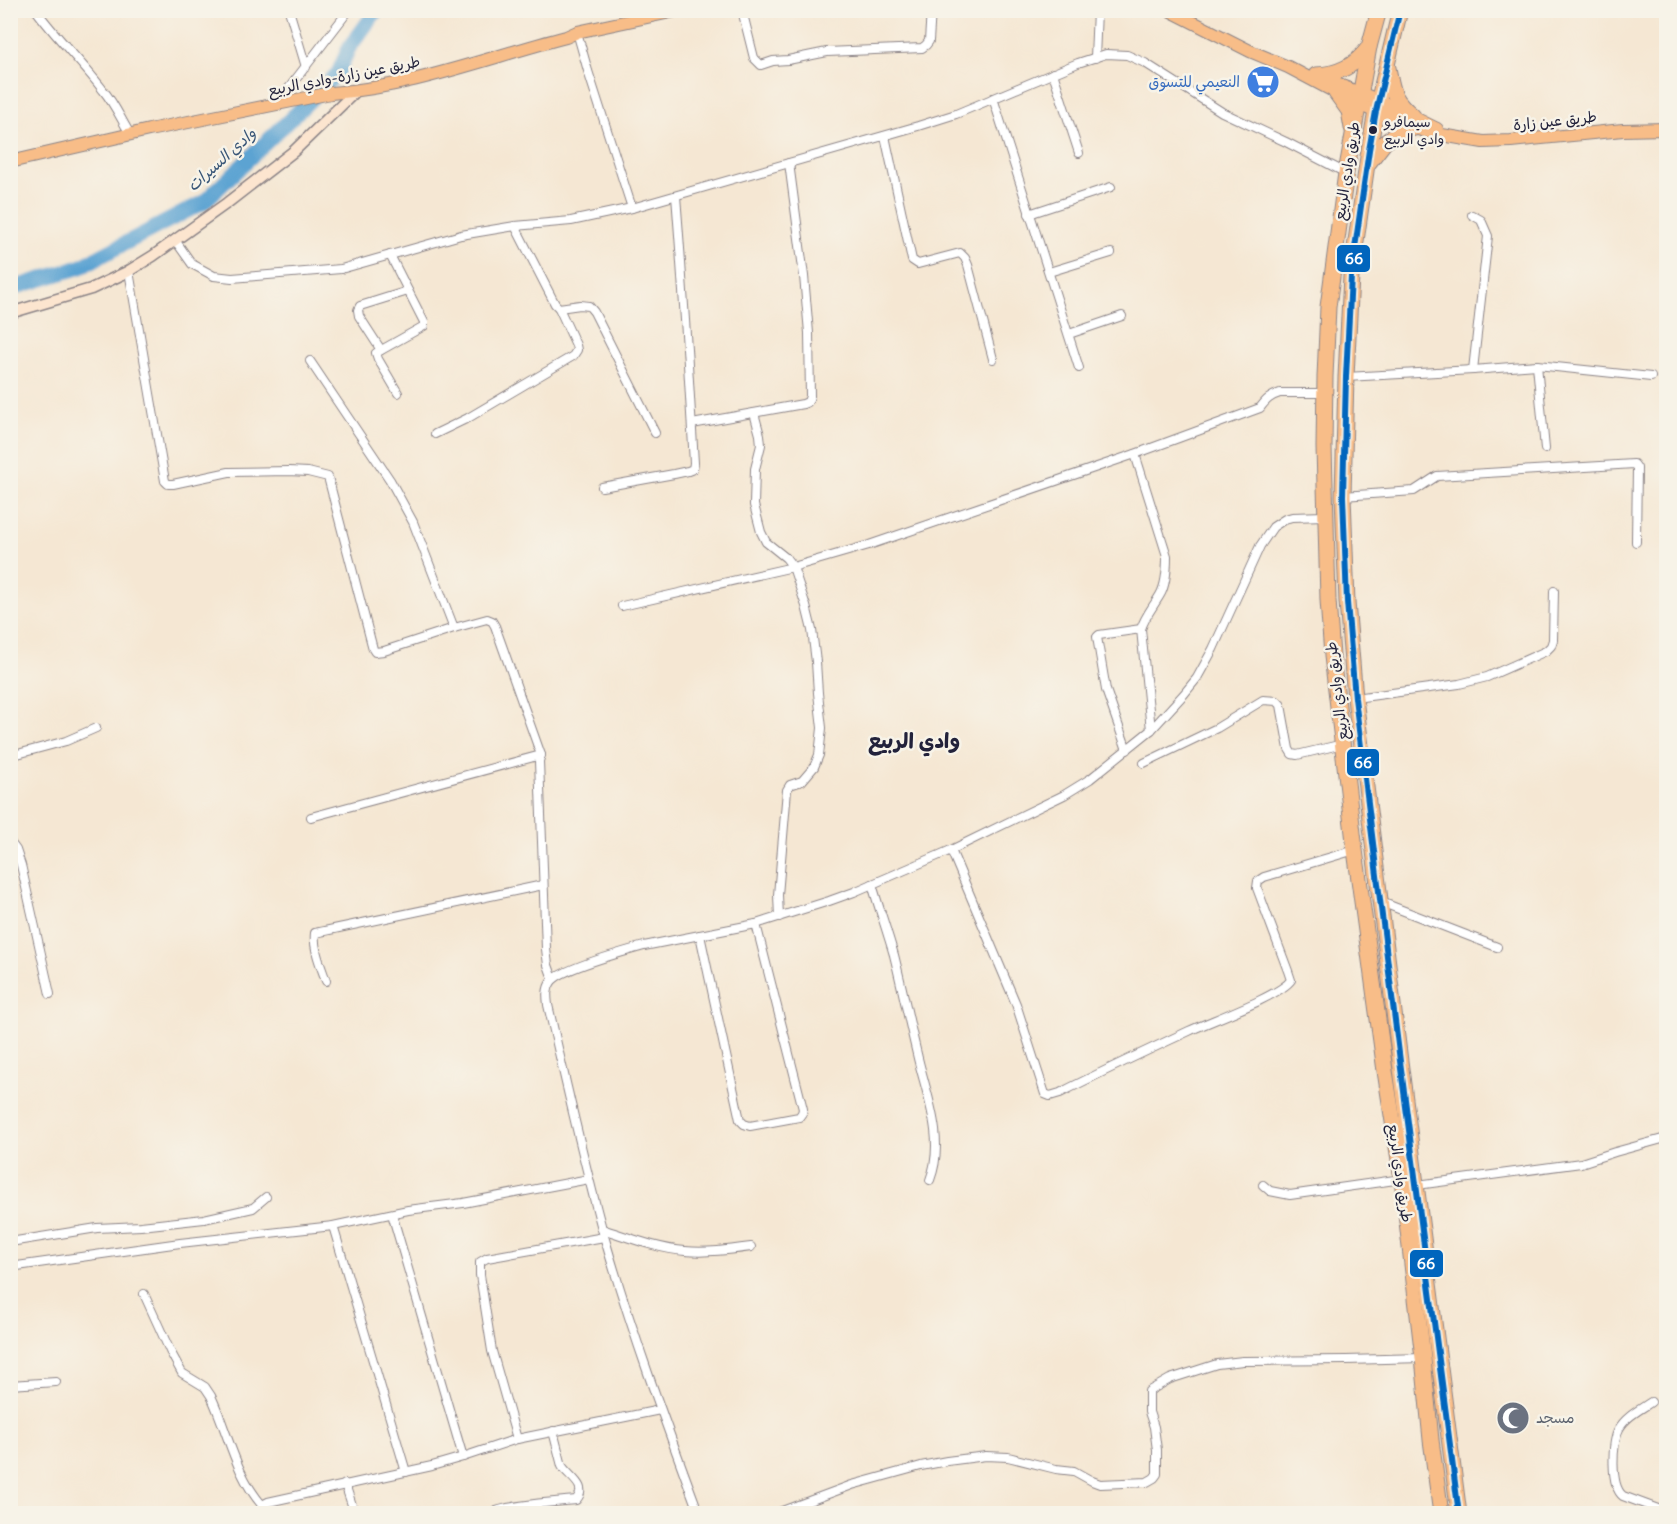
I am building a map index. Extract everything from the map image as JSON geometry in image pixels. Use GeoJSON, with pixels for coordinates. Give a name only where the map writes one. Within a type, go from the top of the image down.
{"type":"FeatureCollection","features":[{"type":"Feature","properties":{"kind":"highway","name":"طريق وادي الربيع"},"geometry":{"type":"LineString","coordinates":[[1379,10],[1369,48],[1346,173],[1328,307],[1324,393],[1328,600],[1332,656],[1355,850],[1384,1071],[1402,1179],[1441,1514]]}},
{"type":"Feature","properties":{"kind":"highway"},"geometry":{"type":"LineString","coordinates":[[1400,10],[1377,106],[1366,168],[1352,276],[1346,377],[1343,496],[1347,602],[1355,698],[1380,902],[1460,1514]]}},
{"type":"Feature","properties":{"kind":"highway"},"geometry":{"type":"LineString","coordinates":[[1316,75],[1328,75],[1341,71],[1357,62],[1369,48]]}},
{"type":"Feature","properties":{"kind":"highway"},"geometry":{"type":"LineString","coordinates":[[1366,168],[1385,142],[1414,122],[1393,92],[1387,62]]}},
{"type":"Feature","properties":{"kind":"highway"},"geometry":{"type":"LineString","coordinates":[[1336,93],[1349,111],[1353,137]]}},
{"type":"Feature","properties":{"kind":"main road"},"geometry":{"type":"LineString","coordinates":[[1169,10],[1250,51],[1288,67],[1336,93],[1359,99]]}},
{"type":"Feature","properties":{"kind":"main road","name":"طريق عين زارة-وادي الربيع"},"geometry":{"type":"LineString","coordinates":[[10,162],[130,134],[313,96],[397,84],[566,38],[577,32],[678,11]]}},
{"type":"Feature","properties":{"kind":"main road"},"geometry":{"type":"LineString","coordinates":[[1288,67],[1316,75],[1359,99]]}},
{"type":"Feature","properties":{"kind":"main road"},"geometry":{"type":"LineString","coordinates":[[10,313],[91,289],[129,271],[175,240],[294,151],[356,91]]}},
{"type":"Feature","properties":{"kind":"main road","name":"طريق عين زارة"},"geometry":{"type":"LineString","coordinates":[[1359,99],[1447,136],[1483,142],[1623,130],[1666,129]]}},
{"type":"Feature","properties":{"kind":"street"},"geometry":{"type":"LineString","coordinates":[[36,10],[105,92],[130,134]]}},
{"type":"Feature","properties":{"kind":"street"},"geometry":{"type":"LineString","coordinates":[[288,10],[306,67]]}},
{"type":"Feature","properties":{"kind":"street"},"geometry":{"type":"LineString","coordinates":[[280,103],[289,88],[350,10]]}},
{"type":"Feature","properties":{"kind":"street"},"geometry":{"type":"LineString","coordinates":[[742,10],[754,58],[761,64],[827,52],[922,48],[929,41],[931,10]]}},
{"type":"Feature","properties":{"kind":"street"},"geometry":{"type":"LineString","coordinates":[[1095,58],[1097,10]]}},
{"type":"Feature","properties":{"kind":"street"},"geometry":{"type":"LineString","coordinates":[[577,32],[632,208]]}},
{"type":"Feature","properties":{"kind":"street"},"geometry":{"type":"LineString","coordinates":[[175,240],[192,264],[214,276],[232,278],[341,269],[461,235],[515,226],[571,221],[676,196],[956,114],[1053,73],[1106,54],[1127,55],[1145,63],[1222,112],[1346,173]]}},
{"type":"Feature","properties":{"kind":"street"},"geometry":{"type":"LineString","coordinates":[[1053,73],[1079,153]]}},
{"type":"Feature","properties":{"kind":"street"},"geometry":{"type":"LineString","coordinates":[[993,98],[1079,368]]}},
{"type":"Feature","properties":{"kind":"street"},"geometry":{"type":"LineString","coordinates":[[885,136],[912,260],[918,264],[960,253],[963,255],[968,265],[993,359]]}},
{"type":"Feature","properties":{"kind":"street"},"geometry":{"type":"LineString","coordinates":[[692,424],[808,402],[810,396],[809,333],[789,163]]}},
{"type":"Feature","properties":{"kind":"street"},"geometry":{"type":"LineString","coordinates":[[1029,213],[1111,188]]}},
{"type":"Feature","properties":{"kind":"street"},"geometry":{"type":"LineString","coordinates":[[602,487],[693,469],[676,196]]}},
{"type":"Feature","properties":{"kind":"street"},"geometry":{"type":"LineString","coordinates":[[1472,215],[1481,220],[1488,236],[1473,370]]}},
{"type":"Feature","properties":{"kind":"street"},"geometry":{"type":"LineString","coordinates":[[435,434],[468,418],[573,356],[577,350],[559,308],[515,226]]}},
{"type":"Feature","properties":{"kind":"street"},"geometry":{"type":"LineString","coordinates":[[1049,273],[1111,253]]}},
{"type":"Feature","properties":{"kind":"street"},"geometry":{"type":"LineString","coordinates":[[390,255],[424,322],[424,326],[376,353],[398,393]]}},
{"type":"Feature","properties":{"kind":"street"},"geometry":{"type":"LineString","coordinates":[[129,271],[165,482],[173,484],[229,472],[289,471],[308,472],[328,477],[375,652],[487,619],[492,621],[541,755],[539,761],[543,885],[547,957],[553,979]]}},
{"type":"Feature","properties":{"kind":"street"},"geometry":{"type":"LineString","coordinates":[[381,350],[359,316],[358,310],[360,306],[408,291]]}},
{"type":"Feature","properties":{"kind":"street"},"geometry":{"type":"LineString","coordinates":[[559,308],[589,306],[594,312],[655,433]]}},
{"type":"Feature","properties":{"kind":"street"},"geometry":{"type":"LineString","coordinates":[[1069,334],[1122,316]]}},
{"type":"Feature","properties":{"kind":"street"},"geometry":{"type":"LineString","coordinates":[[310,361],[390,480],[413,522],[454,628]]}},
{"type":"Feature","properties":{"kind":"street"},"geometry":{"type":"LineString","coordinates":[[1346,377],[1537,365],[1651,377]]}},
{"type":"Feature","properties":{"kind":"street"},"geometry":{"type":"LineString","coordinates":[[1537,365],[1545,449]]}},
{"type":"Feature","properties":{"kind":"street"},"geometry":{"type":"LineString","coordinates":[[622,606],[793,567],[869,545],[1135,454],[1260,408],[1266,399],[1274,395],[1324,393]]}},
{"type":"Feature","properties":{"kind":"street"},"geometry":{"type":"LineString","coordinates":[[754,413],[761,445],[755,469],[754,505],[766,542],[786,558],[793,567],[806,606],[816,662],[822,735],[819,755],[814,767],[802,781],[790,785],[787,790],[779,917]]}},
{"type":"Feature","properties":{"kind":"street"},"geometry":{"type":"LineString","coordinates":[[1135,454],[1167,556],[1162,593],[1144,619],[1141,629],[1151,729]]}},
{"type":"Feature","properties":{"kind":"street"},"geometry":{"type":"LineString","coordinates":[[1343,496],[1414,491],[1437,476],[1634,464],[1637,468],[1636,542]]}},
{"type":"Feature","properties":{"kind":"street"},"geometry":{"type":"LineString","coordinates":[[699,1514],[660,1410],[603,1233],[548,1005],[549,985],[553,979],[564,972],[626,951],[756,924],[829,902],[951,850],[1064,795],[1090,779],[1127,750],[1185,694],[1213,649],[1260,546],[1273,526],[1292,517],[1325,516]]}},
{"type":"Feature","properties":{"kind":"street"},"geometry":{"type":"LineString","coordinates":[[1355,698],[1459,684],[1487,677],[1546,651],[1553,640],[1554,591]]}},
{"type":"Feature","properties":{"kind":"street"},"geometry":{"type":"LineString","coordinates":[[1127,750],[1106,690],[1097,637],[1141,629]]}},
{"type":"Feature","properties":{"kind":"street"},"geometry":{"type":"LineString","coordinates":[[1144,763],[1217,728],[1263,700],[1277,701],[1281,705],[1289,749],[1292,754],[1297,755],[1343,744]]}},
{"type":"Feature","properties":{"kind":"street"},"geometry":{"type":"LineString","coordinates":[[10,756],[66,741],[96,728]]}},
{"type":"Feature","properties":{"kind":"street"},"geometry":{"type":"LineString","coordinates":[[311,817],[541,755]]}},
{"type":"Feature","properties":{"kind":"street"},"geometry":{"type":"LineString","coordinates":[[10,842],[16,850],[21,865],[50,994]]}},
{"type":"Feature","properties":{"kind":"street"},"geometry":{"type":"LineString","coordinates":[[951,850],[1016,1004],[1045,1094],[1050,1095],[1060,1093],[1287,985],[1290,980],[1288,971],[1257,888],[1258,881],[1264,877],[1355,850]]}},
{"type":"Feature","properties":{"kind":"street"},"geometry":{"type":"LineString","coordinates":[[872,884],[893,954],[932,1110],[936,1153],[930,1180]]}},
{"type":"Feature","properties":{"kind":"street"},"geometry":{"type":"LineString","coordinates":[[326,981],[316,949],[315,933],[543,885]]}},
{"type":"Feature","properties":{"kind":"street"},"geometry":{"type":"LineString","coordinates":[[1380,902],[1497,947]]}},
{"type":"Feature","properties":{"kind":"street"},"geometry":{"type":"LineString","coordinates":[[700,935],[740,1120],[750,1125],[799,1117],[802,1109],[756,924]]}},
{"type":"Feature","properties":{"kind":"street"},"geometry":{"type":"LineString","coordinates":[[1417,1185],[1581,1163],[1666,1138]]}},
{"type":"Feature","properties":{"kind":"street"},"geometry":{"type":"LineString","coordinates":[[10,1267],[171,1244],[333,1226],[589,1179]]}},
{"type":"Feature","properties":{"kind":"street"},"geometry":{"type":"LineString","coordinates":[[1263,1185],[1270,1191],[1290,1195],[1402,1179]]}},
{"type":"Feature","properties":{"kind":"street"},"geometry":{"type":"LineString","coordinates":[[10,1242],[97,1228],[204,1219],[253,1209],[267,1197]]}},
{"type":"Feature","properties":{"kind":"street"},"geometry":{"type":"LineString","coordinates":[[392,1214],[464,1457]]}},
{"type":"Feature","properties":{"kind":"street"},"geometry":{"type":"LineString","coordinates":[[333,1226],[406,1472]]}},
{"type":"Feature","properties":{"kind":"street"},"geometry":{"type":"LineString","coordinates":[[517,1439],[492,1351],[480,1262],[487,1258],[603,1233],[683,1251],[719,1252],[751,1247]]}},
{"type":"Feature","properties":{"kind":"street"},"geometry":{"type":"LineString","coordinates":[[144,1294],[182,1373],[205,1387],[211,1396],[236,1461],[262,1509],[268,1502],[406,1472],[464,1457],[517,1439],[660,1410]]}},
{"type":"Feature","properties":{"kind":"street"},"geometry":{"type":"LineString","coordinates":[[774,1514],[852,1485],[921,1466],[986,1456],[1008,1456],[1056,1469],[1074,1471],[1100,1484],[1147,1482],[1157,1474],[1157,1450],[1154,1427],[1149,1412],[1149,1391],[1170,1379],[1217,1364],[1243,1361],[1423,1358]]}},
{"type":"Feature","properties":{"kind":"street"},"geometry":{"type":"LineString","coordinates":[[10,1385],[56,1382]]}},
{"type":"Feature","properties":{"kind":"street"},"geometry":{"type":"LineString","coordinates":[[1651,1402],[1628,1419],[1619,1429],[1613,1472],[1619,1493],[1666,1512]]}},
{"type":"Feature","properties":{"kind":"street"},"geometry":{"type":"LineString","coordinates":[[490,1514],[492,1511],[576,1500],[581,1495],[579,1484],[561,1466],[553,1431]]}},
{"type":"Feature","properties":{"kind":"street"},"geometry":{"type":"LineString","coordinates":[[345,1484],[355,1514]]}},
{"type":"Feature","properties":{"kind":"waterway","name":"وادي السيرات"},"geometry":{"type":"LineString","coordinates":[[10,289],[80,267],[204,202],[338,73],[349,48],[377,10]]}},
{"type":"Feature","properties":{"kind":"transit line","name":"66"},"geometry":{"type":"LineString","coordinates":[[1400,10],[1376,111],[1351,276],[1343,496],[1347,602],[1355,698],[1459,1514]]}},
{"type":"Feature","properties":{"kind":"place","name":"النعيمي للتسوق"},"geometry":{"type":"Point","coordinates":[1263,82]}},
{"type":"Feature","properties":{"kind":"place","name":"سيمافرو وادي الربيع"},"geometry":{"type":"Point","coordinates":[1373,130]}},
{"type":"Feature","properties":{"kind":"place","name":"مسجد"},"geometry":{"type":"Point","coordinates":[1513,1418]}},
{"type":"Feature","properties":{"kind":"district","name":"وادي الربيع"},"geometry":{"type":"Point","coordinates":[914,741]}}]}
